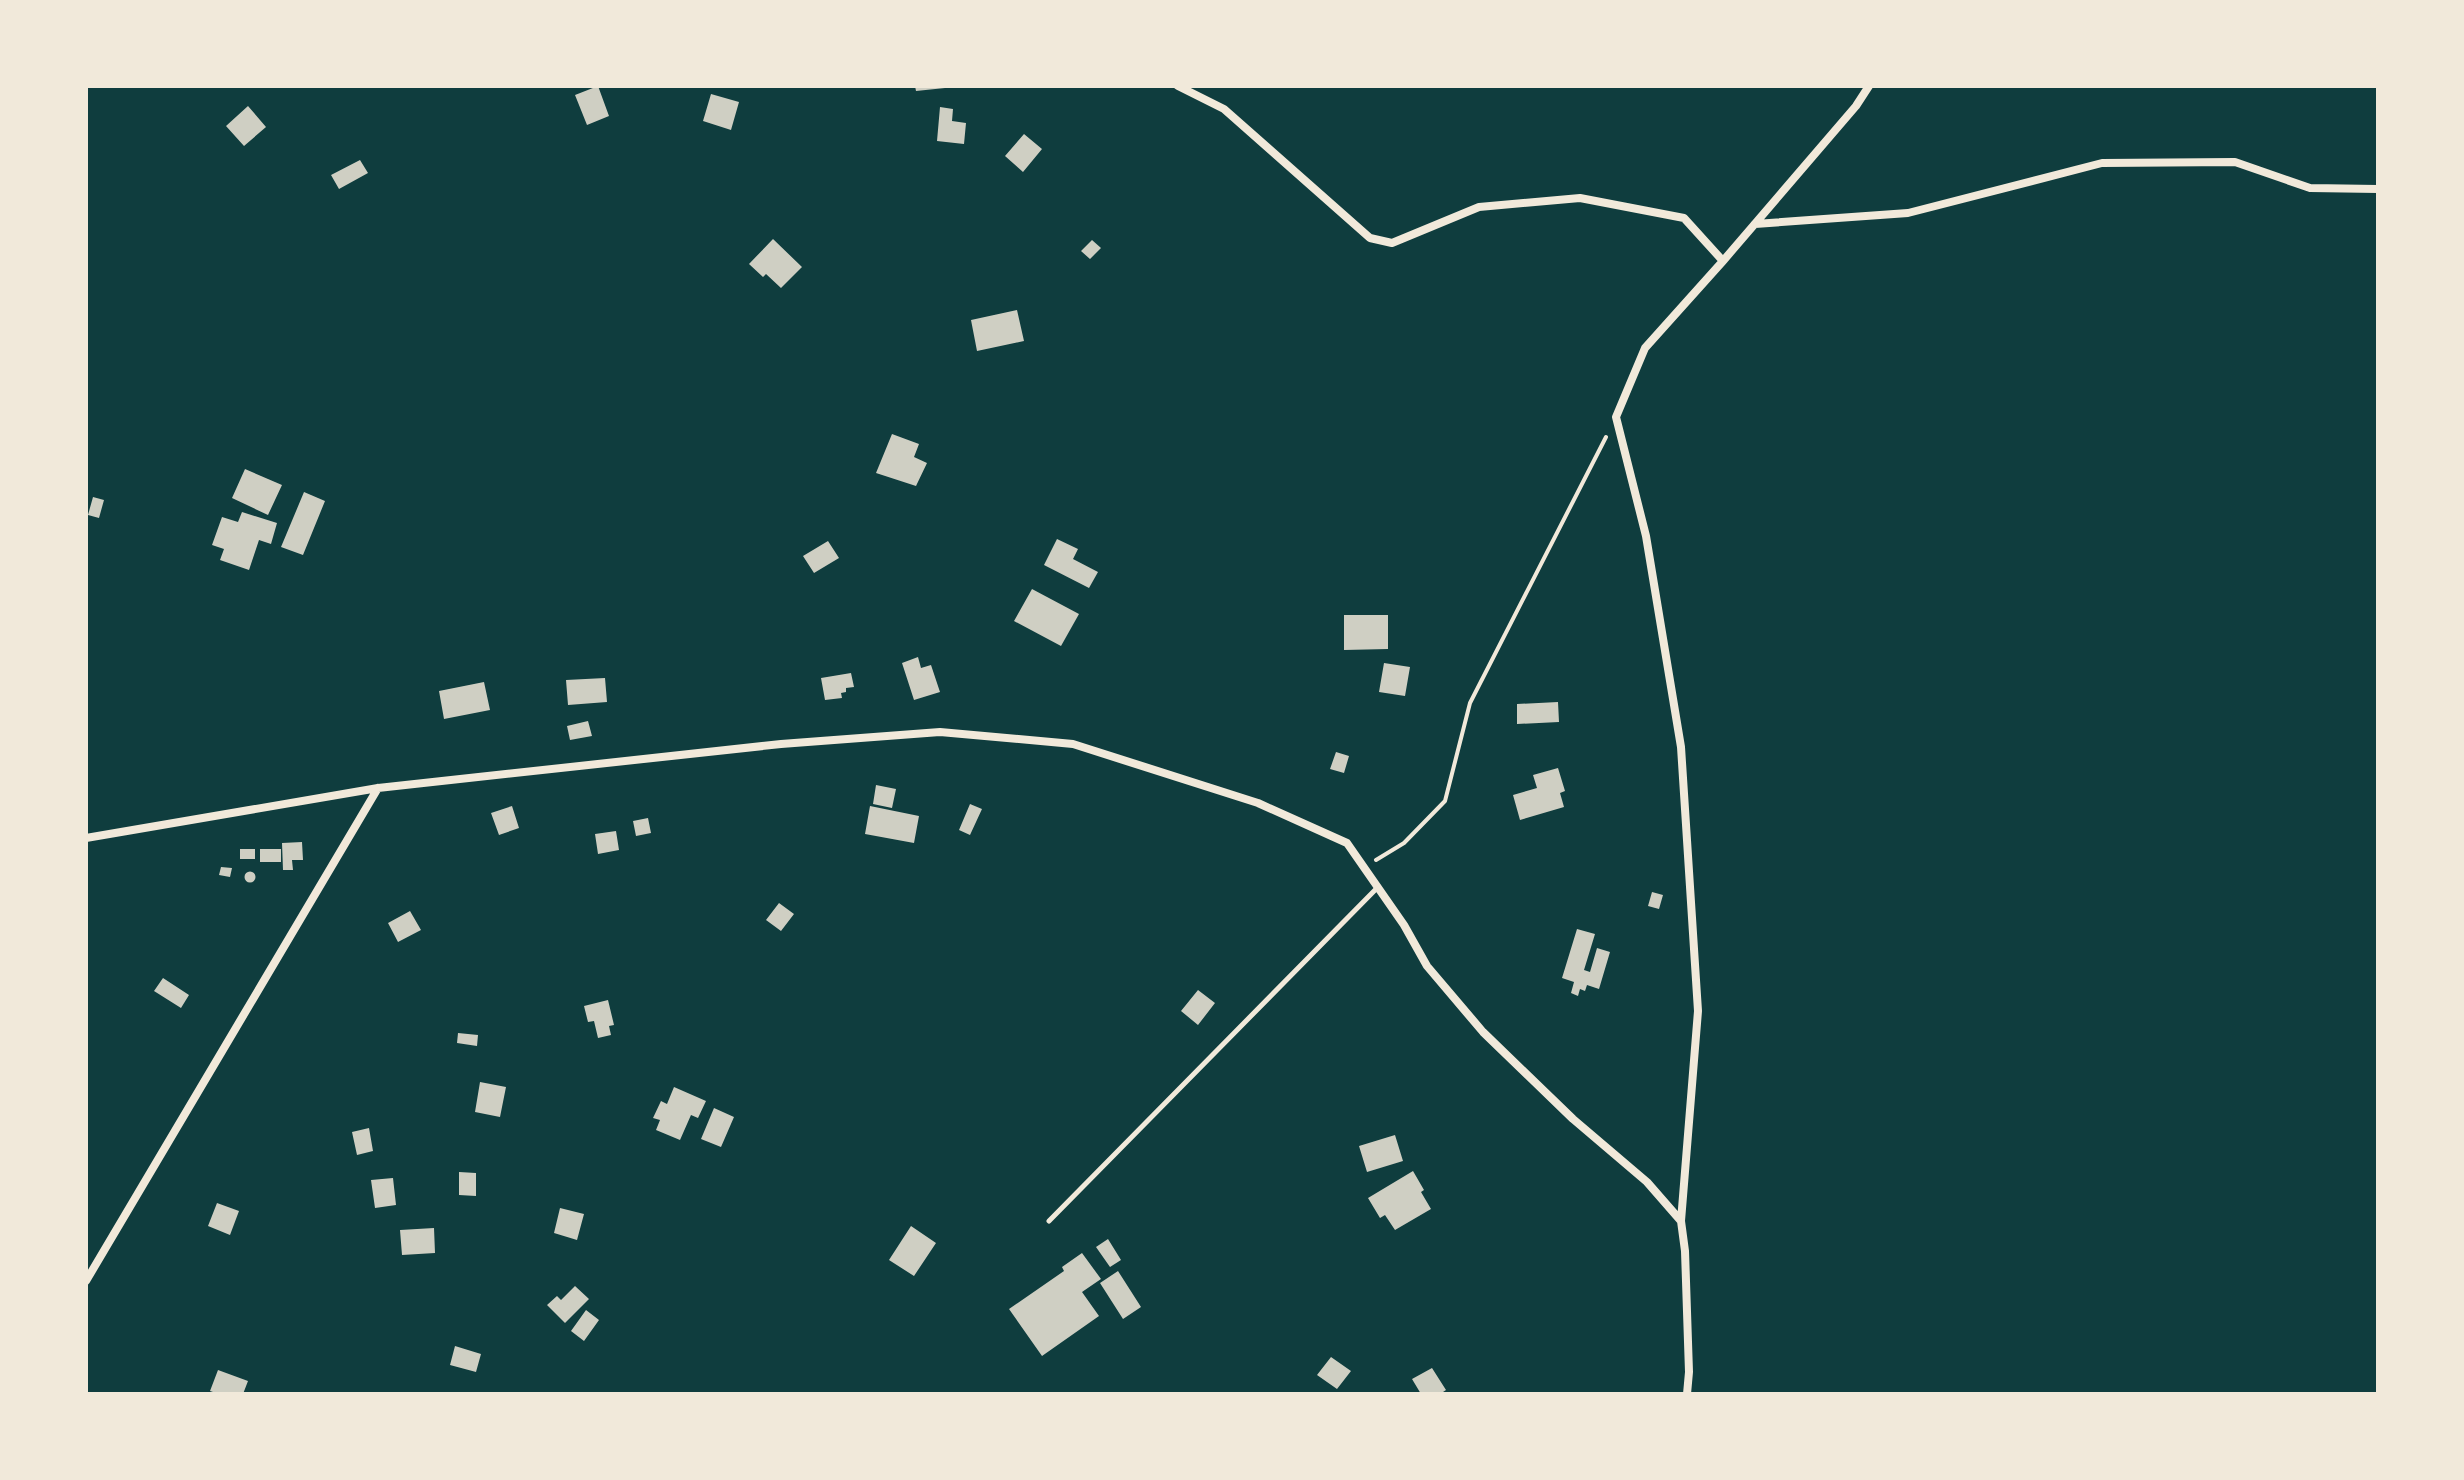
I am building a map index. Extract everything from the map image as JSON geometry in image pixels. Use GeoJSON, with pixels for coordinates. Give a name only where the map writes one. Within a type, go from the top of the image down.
{"type":"FeatureCollection","features":[{"type":"Feature","properties":{"kind":"street"},"geometry":{"type":"LineString","coordinates":[[1178,86],[1224,109],[1370,238],[1392,243],[1479,207],[1580,198],[1684,218],[1723,261]]}},
{"type":"Feature","properties":{"kind":"street"},"geometry":{"type":"LineString","coordinates":[[1687,1394],[1685,1251],[1681,1221],[1698,1011],[1681,747],[1646,536],[1616,417],[1645,348],[1856,106],[1869,86]]}},
{"type":"Feature","properties":{"kind":"street"},"geometry":{"type":"LineString","coordinates":[[1755,224],[1908,213],[2102,163],[2235,162],[2310,188],[2378,189]]}},
{"type":"Feature","properties":{"kind":"street"},"geometry":{"type":"LineString","coordinates":[[86,838],[378,788],[781,744],[940,732],[1073,744],[1243,798],[1347,843],[1404,925],[1427,966],[1483,1032],[1573,1119],[1647,1182],[1681,1221]]}},
{"type":"Feature","properties":{"kind":"street"},"geometry":{"type":"LineString","coordinates":[[86,1281],[378,788]]}},
{"type":"Feature","properties":{"kind":"lane"},"geometry":{"type":"LineString","coordinates":[[1049,1221],[1378,887]]}},
{"type":"Feature","properties":{"kind":"path"},"geometry":{"type":"LineString","coordinates":[[1364,868],[1404,843],[1445,801],[1470,703],[1616,417]]}},
{"type":"Feature","properties":{"kind":"building"},"geometry":{"type":"Polygon","coordinates":[[[598,86],[609,116],[587,125],[575,95],[598,86]]]}},
{"type":"Feature","properties":{"kind":"building"},"geometry":{"type":"Polygon","coordinates":[[[915,86],[945,86],[945,88],[916,91],[915,86]]]}},
{"type":"Feature","properties":{"kind":"building"},"geometry":{"type":"Polygon","coordinates":[[[711,94],[739,102],[731,130],[703,121],[711,94]]]}},
{"type":"Feature","properties":{"kind":"building"},"geometry":{"type":"Polygon","coordinates":[[[248,106],[266,127],[244,146],[226,126],[248,106]]]}},
{"type":"Feature","properties":{"kind":"building"},"geometry":{"type":"Polygon","coordinates":[[[940,107],[953,109],[952,121],[966,123],[964,144],[937,141],[940,107]]]}},
{"type":"Feature","properties":{"kind":"building"},"geometry":{"type":"Polygon","coordinates":[[[1024,134],[1042,149],[1023,172],[1005,156],[1024,134]]]}},
{"type":"Feature","properties":{"kind":"building"},"geometry":{"type":"Polygon","coordinates":[[[360,160],[368,173],[339,189],[331,175],[360,160]]]}},
{"type":"Feature","properties":{"kind":"building"},"geometry":{"type":"Polygon","coordinates":[[[773,239],[802,267],[781,288],[749,264],[773,239]]]}},
{"type":"Feature","properties":{"kind":"building"},"geometry":{"type":"Polygon","coordinates":[[[1092,240],[1101,248],[1090,259],[1081,251],[1092,240]]]}},
{"type":"Feature","properties":{"kind":"building"},"geometry":{"type":"Polygon","coordinates":[[[1017,310],[1024,341],[977,351],[971,320],[1017,310]]]}},
{"type":"Feature","properties":{"kind":"building"},"geometry":{"type":"Polygon","coordinates":[[[892,434],[919,444],[914,457],[927,463],[916,486],[876,473],[892,434]]]}},
{"type":"Feature","properties":{"kind":"building"},"geometry":{"type":"Polygon","coordinates":[[[245,469],[282,485],[268,515],[232,498],[245,469]]]}},
{"type":"Feature","properties":{"kind":"building"},"geometry":{"type":"Polygon","coordinates":[[[304,492],[325,501],[303,555],[281,547],[304,492]]]}},
{"type":"Feature","properties":{"kind":"building"},"geometry":{"type":"Polygon","coordinates":[[[93,497],[104,500],[99,518],[88,515],[93,497]]]}},
{"type":"Feature","properties":{"kind":"building"},"geometry":{"type":"Polygon","coordinates":[[[242,512],[277,523],[271,544],[259,540],[249,570],[220,560],[224,549],[212,545],[222,517],[238,522],[242,512]]]}},
{"type":"Feature","properties":{"kind":"building"},"geometry":{"type":"Polygon","coordinates":[[[1057,539],[1078,549],[1073,559],[1098,572],[1089,588],[1044,565],[1057,539]]]}},
{"type":"Feature","properties":{"kind":"building"},"geometry":{"type":"Polygon","coordinates":[[[828,541],[839,558],[814,573],[803,556],[828,541]]]}},
{"type":"Feature","properties":{"kind":"building"},"geometry":{"type":"Polygon","coordinates":[[[1032,589],[1079,614],[1061,646],[1014,621],[1032,589]]]}},
{"type":"Feature","properties":{"kind":"building"},"geometry":{"type":"Polygon","coordinates":[[[1344,615],[1388,615],[1388,649],[1344,650],[1344,615]]]}},
{"type":"Feature","properties":{"kind":"building"},"geometry":{"type":"Polygon","coordinates":[[[918,657],[921,668],[931,665],[940,692],[914,700],[902,663],[918,657]]]}},
{"type":"Feature","properties":{"kind":"building"},"geometry":{"type":"Polygon","coordinates":[[[1384,663],[1410,667],[1405,696],[1379,692],[1384,663]]]}},
{"type":"Feature","properties":{"kind":"building"},"geometry":{"type":"Polygon","coordinates":[[[851,673],[854,687],[846,688],[846,692],[841,693],[842,698],[825,700],[821,678],[851,673]]]}},
{"type":"Feature","properties":{"kind":"building"},"geometry":{"type":"Polygon","coordinates":[[[605,678],[607,702],[568,705],[566,680],[605,678]]]}},
{"type":"Feature","properties":{"kind":"building"},"geometry":{"type":"Polygon","coordinates":[[[484,682],[490,710],[444,719],[439,691],[484,682]]]}},
{"type":"Feature","properties":{"kind":"building"},"geometry":{"type":"Polygon","coordinates":[[[1558,702],[1559,722],[1517,724],[1517,704],[1558,702]]]}},
{"type":"Feature","properties":{"kind":"building"},"geometry":{"type":"Polygon","coordinates":[[[588,721],[592,736],[570,740],[567,726],[588,721]]]}},
{"type":"Feature","properties":{"kind":"building"},"geometry":{"type":"Polygon","coordinates":[[[1336,752],[1349,756],[1344,773],[1330,769],[1336,752]]]}},
{"type":"Feature","properties":{"kind":"building"},"geometry":{"type":"Polygon","coordinates":[[[1558,768],[1565,791],[1560,793],[1564,807],[1520,820],[1513,795],[1537,788],[1533,775],[1558,768]]]}},
{"type":"Feature","properties":{"kind":"building"},"geometry":{"type":"Polygon","coordinates":[[[876,785],[896,789],[892,808],[873,804],[876,785]]]}},
{"type":"Feature","properties":{"kind":"building"},"geometry":{"type":"Polygon","coordinates":[[[970,804],[982,809],[970,835],[959,830],[970,804]]]}},
{"type":"Feature","properties":{"kind":"building"},"geometry":{"type":"Polygon","coordinates":[[[512,806],[519,828],[499,835],[491,813],[512,806]]]}},
{"type":"Feature","properties":{"kind":"building"},"geometry":{"type":"Polygon","coordinates":[[[870,806],[919,816],[914,843],[865,834],[870,806]]]}},
{"type":"Feature","properties":{"kind":"building"},"geometry":{"type":"Polygon","coordinates":[[[648,818],[651,833],[636,836],[633,821],[648,818]]]}},
{"type":"Feature","properties":{"kind":"building"},"geometry":{"type":"Polygon","coordinates":[[[616,831],[619,850],[598,854],[595,834],[616,831]]]}},
{"type":"Feature","properties":{"kind":"building"},"geometry":{"type":"Polygon","coordinates":[[[302,842],[303,860],[292,860],[293,870],[283,870],[282,843],[302,842]]]}},
{"type":"Feature","properties":{"kind":"building"},"geometry":{"type":"Polygon","coordinates":[[[240,849],[255,849],[255,859],[240,859],[240,849]]]}},
{"type":"Feature","properties":{"kind":"building"},"geometry":{"type":"Polygon","coordinates":[[[260,849],[281,849],[281,862],[260,862],[260,849]]]}},
{"type":"Feature","properties":{"kind":"building"},"geometry":{"type":"Polygon","coordinates":[[[221,867],[232,868],[230,877],[219,875],[221,867]]]}},
{"type":"Feature","properties":{"kind":"building"},"geometry":{"type":"Polygon","coordinates":[[[250,871],[256,877],[250,883],[244,877],[250,871]]]}},
{"type":"Feature","properties":{"kind":"building"},"geometry":{"type":"Polygon","coordinates":[[[1652,892],[1663,895],[1659,909],[1648,906],[1652,892]]]}},
{"type":"Feature","properties":{"kind":"building"},"geometry":{"type":"Polygon","coordinates":[[[779,903],[794,914],[781,931],[766,920],[779,903]]]}},
{"type":"Feature","properties":{"kind":"building"},"geometry":{"type":"Polygon","coordinates":[[[410,911],[421,930],[398,942],[388,923],[410,911]]]}},
{"type":"Feature","properties":{"kind":"building"},"geometry":{"type":"Polygon","coordinates":[[[1577,929],[1595,934],[1584,970],[1590,972],[1597,948],[1610,952],[1599,989],[1587,985],[1585,991],[1580,989],[1578,996],[1571,993],[1574,982],[1562,978],[1577,929]]]}},
{"type":"Feature","properties":{"kind":"building"},"geometry":{"type":"Polygon","coordinates":[[[163,978],[189,995],[181,1008],[154,991],[163,978]]]}},
{"type":"Feature","properties":{"kind":"building"},"geometry":{"type":"Polygon","coordinates":[[[1198,990],[1215,1003],[1198,1025],[1181,1011],[1198,990]]]}},
{"type":"Feature","properties":{"kind":"building"},"geometry":{"type":"Polygon","coordinates":[[[608,1000],[614,1025],[609,1026],[611,1035],[598,1038],[594,1021],[588,1022],[584,1006],[608,1000]]]}},
{"type":"Feature","properties":{"kind":"building"},"geometry":{"type":"Polygon","coordinates":[[[458,1033],[478,1035],[477,1046],[457,1043],[458,1033]]]}},
{"type":"Feature","properties":{"kind":"building"},"geometry":{"type":"Polygon","coordinates":[[[480,1082],[506,1087],[500,1117],[475,1112],[480,1082]]]}},
{"type":"Feature","properties":{"kind":"building"},"geometry":{"type":"Polygon","coordinates":[[[674,1087],[706,1101],[698,1118],[691,1115],[680,1140],[656,1130],[660,1120],[653,1118],[661,1101],[667,1104],[674,1087]]]}},
{"type":"Feature","properties":{"kind":"building"},"geometry":{"type":"Polygon","coordinates":[[[714,1108],[734,1117],[721,1147],[701,1139],[714,1108]]]}},
{"type":"Feature","properties":{"kind":"building"},"geometry":{"type":"Polygon","coordinates":[[[369,1128],[373,1151],[357,1155],[352,1132],[369,1128]]]}},
{"type":"Feature","properties":{"kind":"building"},"geometry":{"type":"Polygon","coordinates":[[[1395,1135],[1403,1161],[1367,1172],[1359,1146],[1395,1135]]]}},
{"type":"Feature","properties":{"kind":"building"},"geometry":{"type":"Polygon","coordinates":[[[1413,1171],[1431,1209],[1395,1230],[1385,1215],[1380,1218],[1368,1198],[1413,1171]]]}},
{"type":"Feature","properties":{"kind":"building"},"geometry":{"type":"Polygon","coordinates":[[[459,1172],[476,1173],[476,1196],[459,1195],[459,1172]]]}},
{"type":"Feature","properties":{"kind":"building"},"geometry":{"type":"Polygon","coordinates":[[[393,1178],[396,1205],[375,1208],[371,1180],[393,1178]]]}},
{"type":"Feature","properties":{"kind":"building"},"geometry":{"type":"Polygon","coordinates":[[[217,1203],[239,1211],[230,1235],[208,1226],[217,1203]]]}},
{"type":"Feature","properties":{"kind":"building"},"geometry":{"type":"Polygon","coordinates":[[[560,1208],[584,1214],[577,1240],[554,1233],[560,1208]]]}},
{"type":"Feature","properties":{"kind":"building"},"geometry":{"type":"Polygon","coordinates":[[[911,1226],[936,1243],[914,1276],[889,1260],[911,1226]]]}},
{"type":"Feature","properties":{"kind":"building"},"geometry":{"type":"Polygon","coordinates":[[[434,1228],[435,1253],[402,1255],[400,1230],[434,1228]]]}},
{"type":"Feature","properties":{"kind":"building"},"geometry":{"type":"Polygon","coordinates":[[[1108,1239],[1121,1260],[1110,1267],[1096,1247],[1108,1239]]]}},
{"type":"Feature","properties":{"kind":"building"},"geometry":{"type":"Polygon","coordinates":[[[1082,1253],[1101,1279],[1082,1292],[1099,1316],[1042,1356],[1009,1309],[1064,1271],[1062,1267],[1082,1253]]]}},
{"type":"Feature","properties":{"kind":"building"},"geometry":{"type":"Polygon","coordinates":[[[1118,1271],[1141,1307],[1123,1319],[1100,1283],[1118,1271]]]}},
{"type":"Feature","properties":{"kind":"building"},"geometry":{"type":"Polygon","coordinates":[[[575,1286],[589,1299],[565,1323],[547,1305],[557,1296],[561,1300],[575,1286]]]}},
{"type":"Feature","properties":{"kind":"building"},"geometry":{"type":"Polygon","coordinates":[[[586,1310],[599,1320],[584,1341],[571,1331],[586,1310]]]}},
{"type":"Feature","properties":{"kind":"building"},"geometry":{"type":"Polygon","coordinates":[[[455,1346],[481,1354],[476,1372],[450,1365],[455,1346]]]}},
{"type":"Feature","properties":{"kind":"building"},"geometry":{"type":"Polygon","coordinates":[[[1331,1357],[1351,1371],[1337,1389],[1317,1375],[1331,1357]]]}},
{"type":"Feature","properties":{"kind":"building"},"geometry":{"type":"Polygon","coordinates":[[[1432,1368],[1446,1390],[1440,1394],[1421,1394],[1412,1379],[1432,1368]]]}},
{"type":"Feature","properties":{"kind":"building"},"geometry":{"type":"Polygon","coordinates":[[[218,1370],[248,1381],[243,1394],[210,1391],[218,1370]]]}}]}
